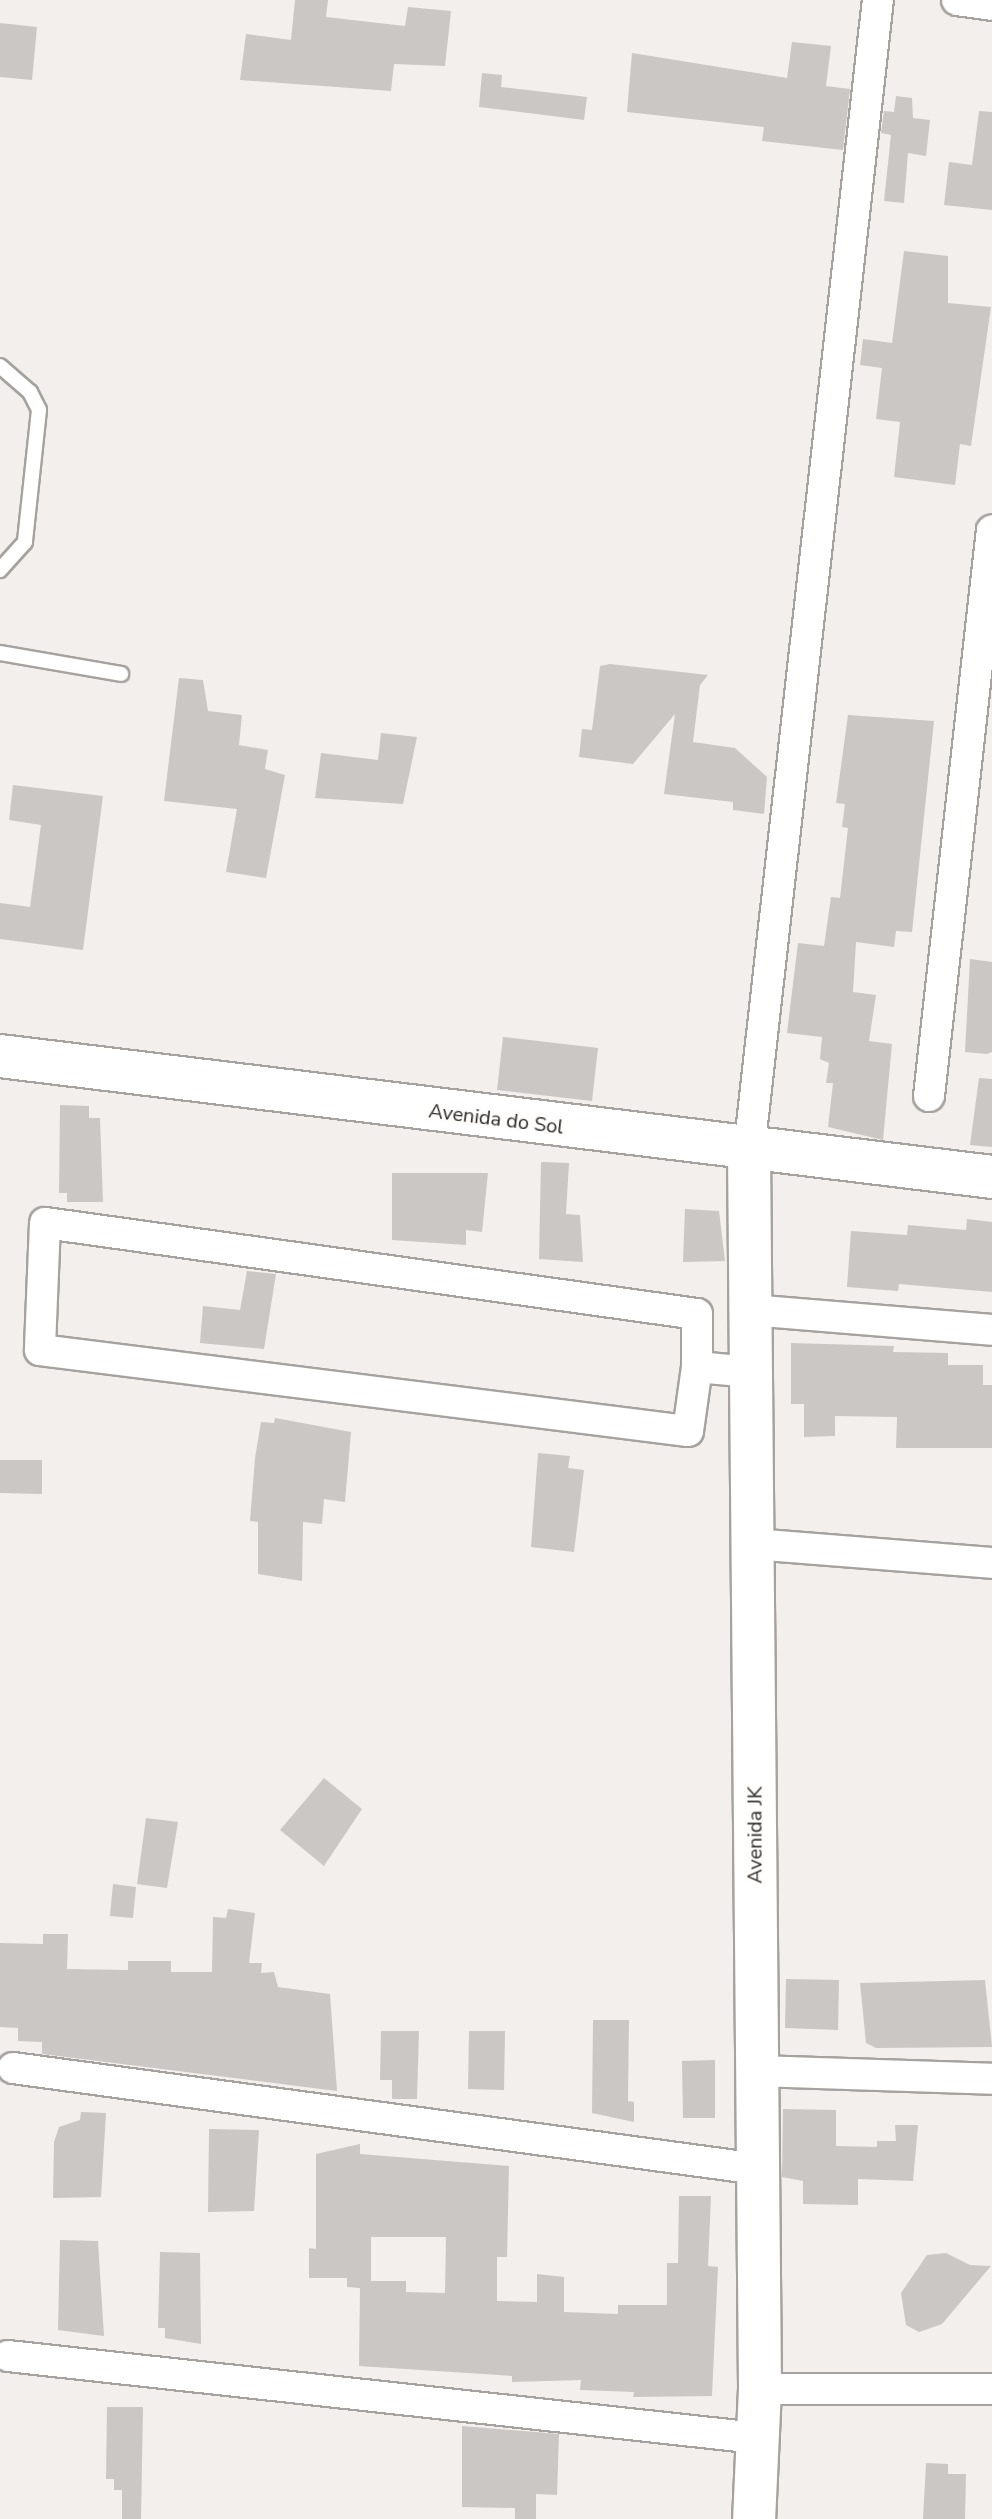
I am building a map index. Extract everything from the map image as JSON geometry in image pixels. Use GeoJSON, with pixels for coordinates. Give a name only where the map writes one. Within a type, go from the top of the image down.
{"type":"FeatureCollection","features":[{"type":"Feature","properties":{"kind":"street"},"geometry":{"type":"LineString","coordinates":[[749,1151],[878,0]]}},
{"type":"Feature","properties":{"kind":"street"},"geometry":{"type":"LineString","coordinates":[[960,0],[992,5]]}},
{"type":"Feature","properties":{"kind":"street"},"geometry":{"type":"LineString","coordinates":[[929,1096],[992,530]]}},
{"type":"Feature","properties":{"kind":"street","name":"Avenida do Sol"},"geometry":{"type":"LineString","coordinates":[[0,1056],[749,1151],[992,1177]]}},
{"type":"Feature","properties":{"kind":"street","name":"Avenida JK"},"geometry":{"type":"LineString","coordinates":[[749,1151],[760,2389],[754,2519]]}},
{"type":"Feature","properties":{"kind":"street"},"geometry":{"type":"LineString","coordinates":[[45,1223],[697,1314],[697,1367],[688,1431],[40,1350],[45,1223]]}},
{"type":"Feature","properties":{"kind":"street"},"geometry":{"type":"LineString","coordinates":[[750,1310],[992,1330]]}},
{"type":"Feature","properties":{"kind":"street"},"geometry":{"type":"LineString","coordinates":[[697,1367],[751,1372]]}},
{"type":"Feature","properties":{"kind":"street"},"geometry":{"type":"LineString","coordinates":[[752,1544],[992,1563]]}},
{"type":"Feature","properties":{"kind":"street"},"geometry":{"type":"LineString","coordinates":[[13,2068],[758,2169]]}},
{"type":"Feature","properties":{"kind":"street"},"geometry":{"type":"LineString","coordinates":[[757,2071],[992,2079]]}},
{"type":"Feature","properties":{"kind":"street"},"geometry":{"type":"LineString","coordinates":[[8,2356],[757,2438]]}},
{"type":"Feature","properties":{"kind":"street"},"geometry":{"type":"LineString","coordinates":[[760,2389],[992,2389]]}},
{"type":"Feature","properties":{"kind":"lane"},"geometry":{"type":"LineString","coordinates":[[0,366],[30,392],[39,410],[25,542],[0,570]]}},
{"type":"Feature","properties":{"kind":"lane"},"geometry":{"type":"LineString","coordinates":[[0,653],[121,674]]}},
{"type":"Feature","properties":{"kind":"building"},"geometry":{"type":"Polygon","coordinates":[[[295,0],[328,0],[326,17],[405,26],[408,7],[451,11],[445,66],[394,64],[391,91],[240,80],[246,34],[291,40],[295,0]]]}},
{"type":"Feature","properties":{"kind":"building"},"geometry":{"type":"Polygon","coordinates":[[[0,23],[37,27],[32,80],[0,77],[0,23]]]}},
{"type":"Feature","properties":{"kind":"building"},"geometry":{"type":"Polygon","coordinates":[[[792,42],[831,46],[826,86],[850,89],[843,150],[762,141],[764,127],[627,112],[632,53],[787,78],[792,42]]]}},
{"type":"Feature","properties":{"kind":"building"},"geometry":{"type":"Polygon","coordinates":[[[482,73],[502,75],[501,87],[587,97],[584,120],[479,107],[482,73]]]}},
{"type":"Feature","properties":{"kind":"building"},"geometry":{"type":"Polygon","coordinates":[[[896,96],[912,98],[913,118],[930,120],[926,156],[908,153],[904,203],[884,201],[891,135],[881,133],[884,111],[894,112],[896,96]]]}},
{"type":"Feature","properties":{"kind":"building"},"geometry":{"type":"Polygon","coordinates":[[[979,111],[992,112],[992,210],[944,205],[949,162],[972,165],[979,111]]]}},
{"type":"Feature","properties":{"kind":"building"},"geometry":{"type":"Polygon","coordinates":[[[904,251],[948,256],[948,303],[991,307],[971,446],[960,444],[955,485],[894,477],[900,422],[876,419],[882,368],[860,365],[863,339],[892,343],[904,251]]]}},
{"type":"Feature","properties":{"kind":"building"},"geometry":{"type":"Polygon","coordinates":[[[610,664],[708,675],[700,685],[693,742],[735,748],[767,777],[764,814],[733,810],[733,802],[664,794],[675,714],[633,764],[579,757],[582,729],[592,730],[600,666],[610,664]]]}},
{"type":"Feature","properties":{"kind":"building"},"geometry":{"type":"Polygon","coordinates":[[[179,678],[203,680],[208,711],[242,715],[239,745],[268,750],[265,769],[285,775],[266,878],[226,872],[237,809],[164,801],[179,678]]]}},
{"type":"Feature","properties":{"kind":"building"},"geometry":{"type":"Polygon","coordinates":[[[848,715],[934,721],[912,932],[896,931],[894,947],[856,942],[853,992],[876,995],[869,1041],[892,1044],[883,1140],[828,1127],[833,1083],[826,1083],[829,1063],[820,1059],[822,1037],[787,1033],[798,943],[824,946],[831,897],[840,898],[848,828],[842,827],[845,804],[836,803],[848,715]]]}},
{"type":"Feature","properties":{"kind":"building"},"geometry":{"type":"Polygon","coordinates":[[[381,733],[417,737],[403,804],[315,798],[321,753],[378,760],[381,733]]]}},
{"type":"Feature","properties":{"kind":"building"},"geometry":{"type":"Polygon","coordinates":[[[13,785],[103,796],[83,950],[0,939],[0,903],[30,907],[41,825],[9,820],[13,785]]]}},
{"type":"Feature","properties":{"kind":"building"},"geometry":{"type":"Polygon","coordinates":[[[970,959],[992,962],[992,1052],[987,1054],[965,1052],[970,959]]]}},
{"type":"Feature","properties":{"kind":"building"},"geometry":{"type":"Polygon","coordinates":[[[503,1037],[598,1048],[592,1101],[497,1090],[503,1037]]]}},
{"type":"Feature","properties":{"kind":"building"},"geometry":{"type":"Polygon","coordinates":[[[979,1078],[992,1079],[992,1147],[970,1145],[979,1078]]]}},
{"type":"Feature","properties":{"kind":"building"},"geometry":{"type":"Polygon","coordinates":[[[60,1105],[89,1106],[89,1118],[100,1118],[103,1202],[67,1202],[67,1193],[59,1193],[60,1105]]]}},
{"type":"Feature","properties":{"kind":"building"},"geometry":{"type":"Polygon","coordinates":[[[541,1162],[569,1163],[566,1214],[580,1215],[583,1262],[539,1259],[541,1162]]]}},
{"type":"Feature","properties":{"kind":"building"},"geometry":{"type":"Polygon","coordinates":[[[392,1173],[488,1173],[482,1232],[466,1230],[466,1245],[392,1240],[392,1173]]]}},
{"type":"Feature","properties":{"kind":"building"},"geometry":{"type":"Polygon","coordinates":[[[685,1209],[719,1211],[725,1261],[683,1262],[685,1209]]]}},
{"type":"Feature","properties":{"kind":"building"},"geometry":{"type":"Polygon","coordinates":[[[967,1219],[992,1222],[992,1292],[899,1284],[898,1291],[847,1287],[851,1231],[907,1235],[908,1225],[966,1230],[967,1219]]]}},
{"type":"Feature","properties":{"kind":"building"},"geometry":{"type":"Polygon","coordinates":[[[247,1271],[276,1274],[264,1349],[200,1343],[203,1306],[240,1310],[247,1271]]]}},
{"type":"Feature","properties":{"kind":"building"},"geometry":{"type":"Polygon","coordinates":[[[791,1343],[894,1346],[893,1352],[948,1353],[948,1365],[983,1365],[983,1385],[992,1385],[992,1448],[896,1448],[897,1417],[835,1416],[835,1436],[804,1437],[804,1404],[791,1404],[791,1343]]]}},
{"type":"Feature","properties":{"kind":"building"},"geometry":{"type":"Polygon","coordinates":[[[275,1418],[351,1432],[345,1502],[324,1499],[322,1524],[303,1522],[302,1581],[258,1574],[258,1522],[250,1521],[255,1458],[261,1422],[274,1423],[275,1418]]]}},
{"type":"Feature","properties":{"kind":"building"},"geometry":{"type":"Polygon","coordinates":[[[538,1453],[570,1456],[568,1468],[584,1470],[574,1552],[531,1547],[538,1453]]]}},
{"type":"Feature","properties":{"kind":"building"},"geometry":{"type":"Polygon","coordinates":[[[0,1460],[42,1460],[42,1494],[0,1493],[0,1460]]]}},
{"type":"Feature","properties":{"kind":"building"},"geometry":{"type":"Polygon","coordinates":[[[324,1778],[362,1809],[324,1866],[280,1830],[324,1778]]]}},
{"type":"Feature","properties":{"kind":"building"},"geometry":{"type":"Polygon","coordinates":[[[146,1818],[178,1822],[167,1888],[137,1884],[146,1818]]]}},
{"type":"Feature","properties":{"kind":"building"},"geometry":{"type":"Polygon","coordinates":[[[113,1884],[136,1887],[133,1918],[110,1916],[113,1884]]]}},
{"type":"Feature","properties":{"kind":"building"},"geometry":{"type":"Polygon","coordinates":[[[228,1909],[255,1913],[249,1963],[262,1963],[261,1973],[274,1972],[278,1987],[330,1994],[337,2091],[42,2054],[42,2042],[18,2041],[18,2028],[0,2027],[0,1943],[43,1944],[43,1934],[68,1934],[67,1969],[128,1970],[128,1961],[171,1961],[171,1972],[212,1972],[213,1917],[226,1918],[228,1909]]]}},
{"type":"Feature","properties":{"kind":"building"},"geometry":{"type":"Polygon","coordinates":[[[786,1979],[839,1980],[838,2030],[785,2028],[786,1979]]]}},
{"type":"Feature","properties":{"kind":"building"},"geometry":{"type":"Polygon","coordinates":[[[985,1980],[992,2047],[876,2048],[866,2043],[860,1983],[985,1980]]]}},
{"type":"Feature","properties":{"kind":"building"},"geometry":{"type":"Polygon","coordinates":[[[593,2020],[629,2020],[628,2101],[634,2102],[634,2122],[592,2113],[593,2020]]]}},
{"type":"Feature","properties":{"kind":"building"},"geometry":{"type":"Polygon","coordinates":[[[381,2031],[419,2031],[417,2099],[392,2099],[392,2080],[380,2080],[381,2031]]]}},
{"type":"Feature","properties":{"kind":"building"},"geometry":{"type":"Polygon","coordinates":[[[469,2031],[505,2031],[504,2090],[468,2089],[469,2031]]]}},
{"type":"Feature","properties":{"kind":"building"},"geometry":{"type":"Polygon","coordinates":[[[715,2060],[715,2118],[683,2118],[682,2061],[715,2060]]]}},
{"type":"Feature","properties":{"kind":"building"},"geometry":{"type":"Polygon","coordinates":[[[783,2109],[836,2110],[836,2146],[877,2147],[877,2141],[896,2141],[895,2125],[918,2125],[913,2181],[858,2179],[858,2205],[803,2204],[803,2181],[782,2177],[783,2109]]]}},
{"type":"Feature","properties":{"kind":"building"},"geometry":{"type":"Polygon","coordinates":[[[81,2112],[106,2113],[101,2197],[53,2198],[54,2142],[59,2127],[80,2120],[81,2112]]]}},
{"type":"Feature","properties":{"kind":"building"},"geometry":{"type":"Polygon","coordinates":[[[209,2129],[259,2130],[254,2211],[208,2212],[209,2129]]]}},
{"type":"Feature","properties":{"kind":"building"},"geometry":{"type":"Polygon","coordinates":[[[360,2144],[360,2154],[509,2166],[507,2257],[497,2257],[497,2301],[537,2302],[537,2274],[564,2277],[564,2312],[618,2314],[618,2305],[667,2305],[667,2263],[678,2263],[679,2196],[711,2196],[708,2266],[718,2267],[712,2396],[633,2397],[634,2392],[580,2390],[581,2380],[512,2382],[512,2376],[359,2366],[360,2288],[347,2287],[347,2278],[309,2278],[309,2248],[316,2249],[316,2154],[360,2144]],[[371,2237],[371,2281],[406,2281],[406,2292],[445,2293],[446,2237],[371,2237]]]}},
{"type":"Feature","properties":{"kind":"building"},"geometry":{"type":"Polygon","coordinates":[[[60,2240],[98,2241],[104,2336],[58,2330],[60,2240]]]}},
{"type":"Feature","properties":{"kind":"building"},"geometry":{"type":"Polygon","coordinates":[[[160,2252],[200,2253],[201,2344],[165,2338],[165,2328],[158,2328],[160,2252]]]}},
{"type":"Feature","properties":{"kind":"building"},"geometry":{"type":"Polygon","coordinates":[[[946,2253],[970,2265],[991,2266],[942,2324],[919,2332],[906,2325],[901,2293],[927,2255],[946,2253]]]}},
{"type":"Feature","properties":{"kind":"building"},"geometry":{"type":"Polygon","coordinates":[[[107,2407],[143,2407],[141,2519],[122,2519],[122,2490],[114,2490],[114,2479],[106,2479],[107,2407]]]}},
{"type":"Feature","properties":{"kind":"building"},"geometry":{"type":"Polygon","coordinates":[[[462,2426],[559,2434],[557,2495],[536,2494],[536,2519],[515,2519],[515,2508],[462,2507],[462,2426]]]}},
{"type":"Feature","properties":{"kind":"building"},"geometry":{"type":"Polygon","coordinates":[[[926,2463],[948,2464],[948,2474],[966,2474],[965,2519],[923,2519],[926,2463]]]}}]}
